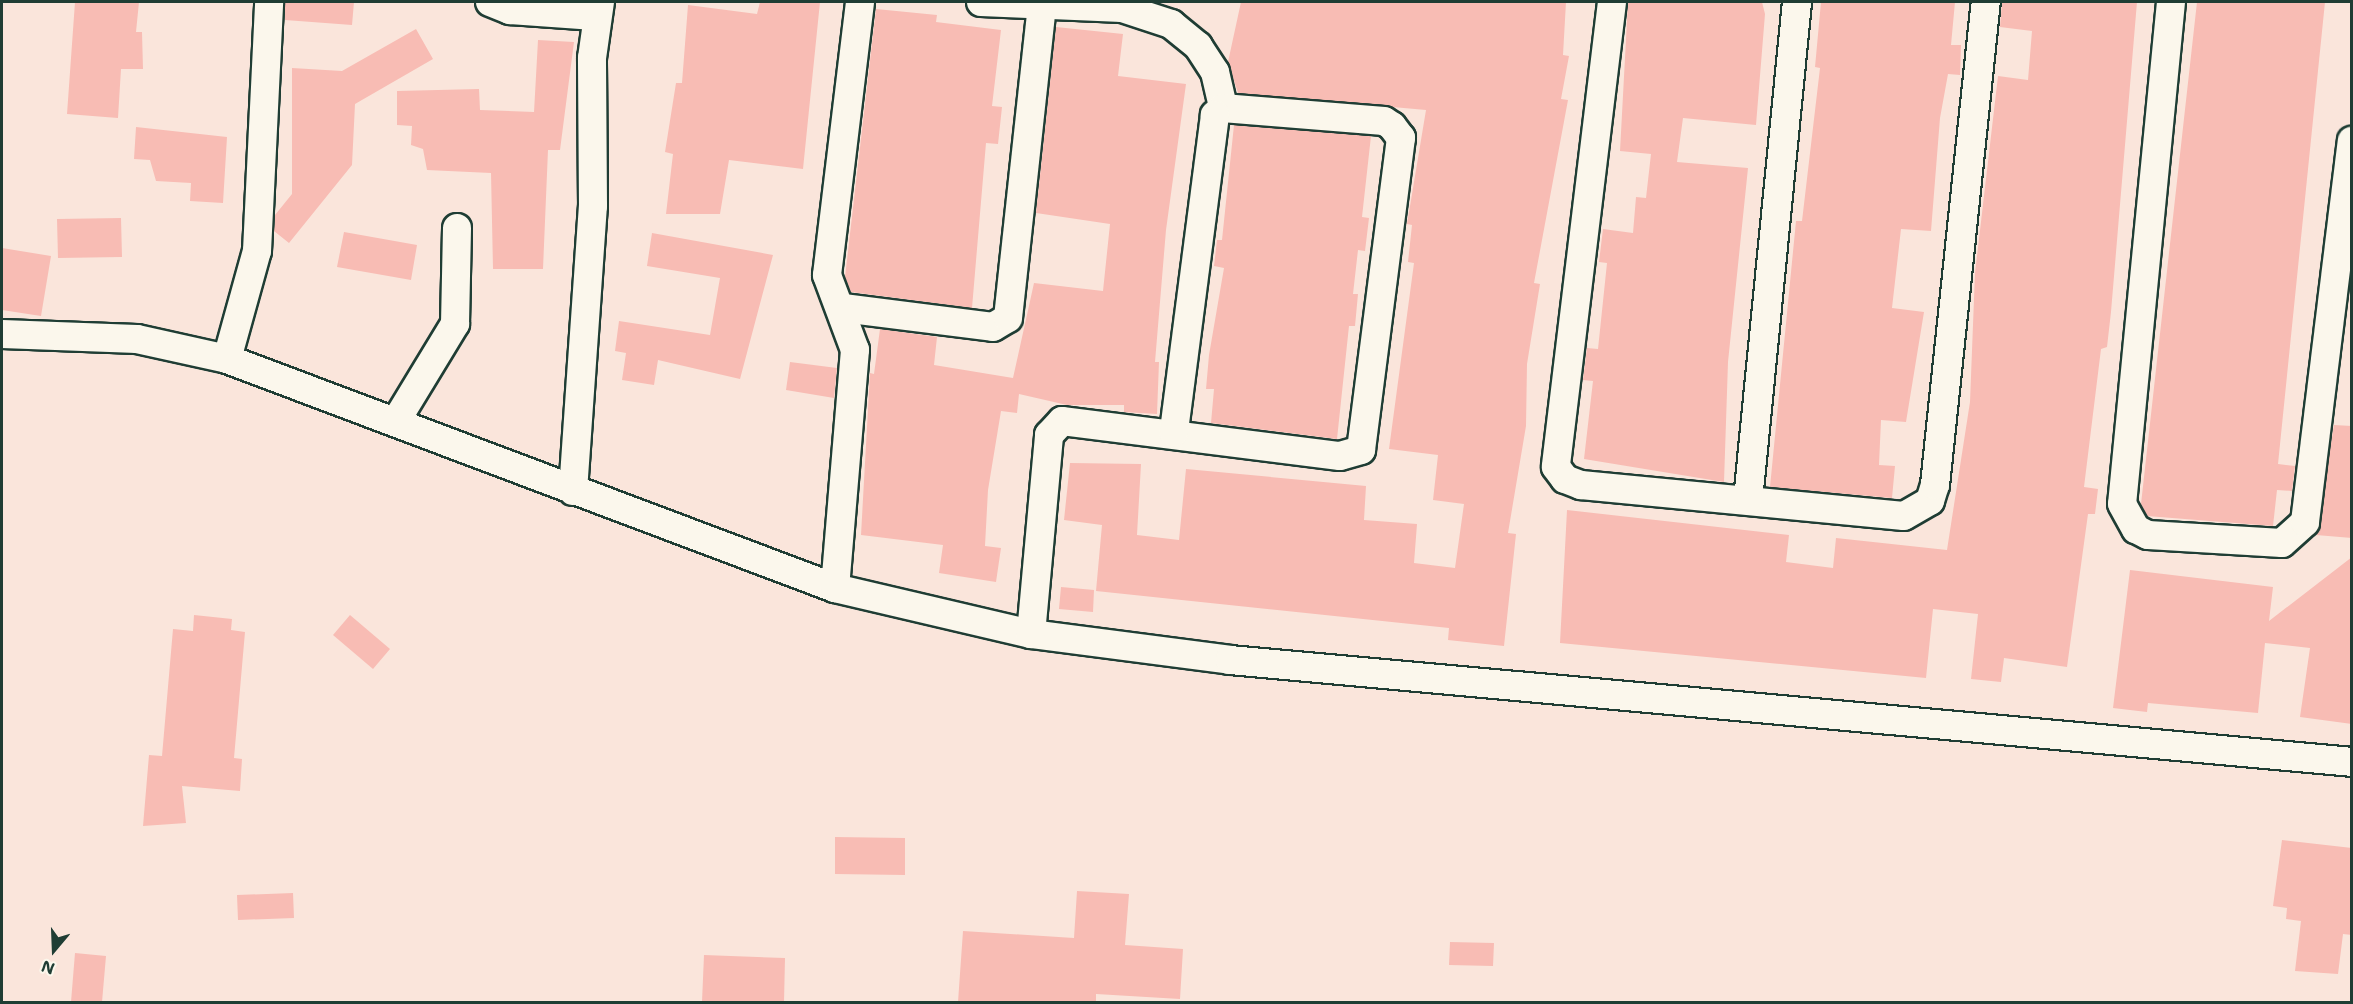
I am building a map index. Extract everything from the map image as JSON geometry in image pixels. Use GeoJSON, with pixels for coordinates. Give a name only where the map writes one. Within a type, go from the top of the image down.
{"type":"FeatureCollection","features":[{"type":"Feature","properties":{"kind":"street"},"geometry":{"type":"LineString","coordinates":[[227,359],[257,251],[269,2]]}},
{"type":"Feature","properties":{"kind":"street"},"geometry":{"type":"LineString","coordinates":[[490,2],[510,10],[597,9],[593,206],[573,491]]}},
{"type":"Feature","properties":{"kind":"street"},"geometry":{"type":"LineString","coordinates":[[835,588],[855,350],[843,308],[828,288],[827,275],[860,2]]}},
{"type":"Feature","properties":{"kind":"street"},"geometry":{"type":"LineString","coordinates":[[981,2],[1042,7],[1122,8],[1171,24],[1198,46],[1215,72],[1223,108]]}},
{"type":"Feature","properties":{"kind":"street"},"geometry":{"type":"LineString","coordinates":[[1612,2],[1556,467],[1564,479],[1581,485],[1904,516],[1930,501],[1986,2]]}},
{"type":"Feature","properties":{"kind":"street"},"geometry":{"type":"LineString","coordinates":[[1748,500],[1797,2]]}},
{"type":"Feature","properties":{"kind":"street"},"geometry":{"type":"LineString","coordinates":[[2171,2],[2122,504],[2136,529],[2148,536],[2282,543],[2305,522],[2352,141]]}},
{"type":"Feature","properties":{"kind":"street"},"geometry":{"type":"LineString","coordinates":[[843,308],[993,327],[1008,318],[1042,7]]}},
{"type":"Feature","properties":{"kind":"street"},"geometry":{"type":"LineString","coordinates":[[1031,634],[1049,435],[1062,421],[1174,432],[1340,456],[1361,450],[1364,441],[1401,138],[1384,121],[1223,108]]}},
{"type":"Feature","properties":{"kind":"street"},"geometry":{"type":"LineString","coordinates":[[1174,432],[1210,122],[1223,108]]}},
{"type":"Feature","properties":{"kind":"street"},"geometry":{"type":"LineString","coordinates":[[396,421],[455,324],[457,228]]}},
{"type":"Feature","properties":{"kind":"street"},"geometry":{"type":"LineString","coordinates":[[2,334],[137,339],[227,359],[835,588],[1031,634],[1230,660],[2352,762]]}},
{"type":"Feature","properties":{"kind":"building"},"geometry":{"type":"Polygon","coordinates":[[[75,2],[139,2],[136,32],[142,32],[143,69],[121,69],[118,118],[67,114],[75,2]]]}},
{"type":"Feature","properties":{"kind":"building"},"geometry":{"type":"Polygon","coordinates":[[[285,2],[354,2],[352,25],[285,20],[285,2]]]}},
{"type":"Feature","properties":{"kind":"building"},"geometry":{"type":"Polygon","coordinates":[[[760,2],[820,2],[803,169],[729,160],[720,214],[666,214],[673,154],[665,152],[676,83],[682,83],[688,5],[757,14],[760,2]]]}},
{"type":"Feature","properties":{"kind":"building"},"geometry":{"type":"Polygon","coordinates":[[[1241,2],[1566,2],[1563,55],[1569,56],[1561,99],[1568,100],[1534,283],[1540,284],[1527,364],[1526,426],[1508,533],[1516,534],[1504,646],[1448,640],[1449,628],[1096,591],[1102,525],[1064,520],[1070,463],[1141,464],[1137,535],[1179,540],[1186,469],[1366,486],[1364,520],[1417,524],[1414,563],[1455,568],[1464,504],[1433,500],[1438,455],[1389,449],[1414,263],[1408,262],[1412,225],[1407,224],[1426,110],[1238,93],[1228,62],[1241,2]]]}},
{"type":"Feature","properties":{"kind":"building"},"geometry":{"type":"Polygon","coordinates":[[[1628,2],[1762,2],[1765,14],[1756,125],[1683,118],[1677,162],[1748,168],[1728,362],[1724,482],[1584,459],[1593,381],[1583,380],[1587,348],[1598,349],[1607,263],[1599,262],[1603,229],[1633,233],[1636,197],[1646,198],[1651,154],[1620,151],[1628,2]]]}},
{"type":"Feature","properties":{"kind":"building"},"geometry":{"type":"Polygon","coordinates":[[[1821,2],[1955,2],[1951,45],[1961,45],[1960,75],[1948,74],[1940,118],[1931,231],[1901,229],[1892,308],[1924,312],[1906,422],[1881,420],[1879,465],[1895,466],[1892,498],[1770,487],[1796,221],[1802,221],[1820,68],[1815,67],[1821,2]]]}},
{"type":"Feature","properties":{"kind":"building"},"geometry":{"type":"Polygon","coordinates":[[[2002,2],[2137,2],[2111,312],[2107,347],[2101,349],[2084,487],[2098,489],[2095,514],[2088,514],[2067,667],[2004,658],[2001,682],[1971,679],[1978,614],[1933,609],[1926,678],[1560,643],[1567,510],[1789,535],[1786,562],[1833,568],[1836,538],[1947,550],[1970,402],[1975,273],[1998,76],[2028,80],[2032,31],[2000,27],[2002,2]]]}},
{"type":"Feature","properties":{"kind":"building"},"geometry":{"type":"Polygon","coordinates":[[[2197,2],[2325,2],[2278,464],[2295,466],[2292,491],[2277,490],[2273,526],[2147,516],[2141,504],[2197,2]]]}},
{"type":"Feature","properties":{"kind":"building"},"geometry":{"type":"Polygon","coordinates":[[[876,9],[937,15],[936,22],[1001,30],[992,106],[1002,107],[998,144],[986,143],[972,308],[851,292],[845,277],[876,9]]]}},
{"type":"Feature","properties":{"kind":"building"},"geometry":{"type":"Polygon","coordinates":[[[1056,27],[1123,34],[1118,76],[1186,84],[1166,230],[1155,362],[1159,362],[1157,414],[1124,412],[1124,405],[1067,405],[1019,394],[1017,413],[1001,411],[988,490],[985,546],[1001,548],[996,582],[939,573],[943,545],[861,535],[870,373],[874,374],[880,329],[937,337],[934,365],[1013,378],[1034,283],[1103,291],[1110,224],[1036,213],[1056,27]]]}},
{"type":"Feature","properties":{"kind":"building"},"geometry":{"type":"Polygon","coordinates":[[[416,29],[433,59],[355,104],[352,165],[289,243],[274,231],[275,215],[292,194],[292,68],[342,71],[416,29]]]}},
{"type":"Feature","properties":{"kind":"building"},"geometry":{"type":"Polygon","coordinates":[[[538,40],[574,42],[560,150],[548,150],[543,269],[493,269],[491,173],[427,170],[423,149],[411,145],[412,126],[397,125],[397,91],[479,89],[480,110],[534,112],[538,40]]]}},
{"type":"Feature","properties":{"kind":"building"},"geometry":{"type":"Polygon","coordinates":[[[1234,125],[1371,136],[1362,217],[1369,218],[1365,251],[1358,250],[1353,294],[1358,294],[1355,326],[1349,326],[1337,439],[1211,423],[1214,389],[1206,389],[1209,355],[1224,268],[1214,266],[1217,240],[1222,240],[1234,125]]]}},
{"type":"Feature","properties":{"kind":"building"},"geometry":{"type":"Polygon","coordinates":[[[136,127],[227,137],[223,203],[190,201],[191,183],[156,181],[150,160],[134,159],[136,127]]]}},
{"type":"Feature","properties":{"kind":"building"},"geometry":{"type":"Polygon","coordinates":[[[121,218],[122,257],[58,258],[57,219],[121,218]]]}},
{"type":"Feature","properties":{"kind":"building"},"geometry":{"type":"Polygon","coordinates":[[[344,232],[417,245],[411,280],[337,267],[344,232]]]}},
{"type":"Feature","properties":{"kind":"building"},"geometry":{"type":"Polygon","coordinates":[[[652,233],[773,255],[740,379],[658,360],[654,385],[622,380],[626,353],[615,351],[619,321],[710,335],[720,278],[647,266],[652,233]]]}},
{"type":"Feature","properties":{"kind":"building"},"geometry":{"type":"Polygon","coordinates":[[[2,248],[51,256],[41,316],[2,310],[2,248]]]}},
{"type":"Feature","properties":{"kind":"building"},"geometry":{"type":"Polygon","coordinates":[[[790,362],[837,368],[834,398],[786,390],[790,362]]]}},
{"type":"Feature","properties":{"kind":"building"},"geometry":{"type":"Polygon","coordinates":[[[2334,425],[2352,426],[2352,538],[2316,535],[2334,425]]]}},
{"type":"Feature","properties":{"kind":"building"},"geometry":{"type":"Polygon","coordinates":[[[2352,557],[2352,724],[2300,717],[2310,648],[2265,643],[2258,713],[2148,703],[2147,712],[2113,708],[2130,570],[2273,587],[2269,621],[2352,557]]]}},
{"type":"Feature","properties":{"kind":"building"},"geometry":{"type":"Polygon","coordinates":[[[1061,587],[1094,590],[1093,612],[1059,609],[1061,587]]]}},
{"type":"Feature","properties":{"kind":"building"},"geometry":{"type":"Polygon","coordinates":[[[194,615],[232,619],[231,630],[245,632],[234,758],[242,759],[240,791],[182,786],[186,823],[143,826],[149,755],[162,756],[173,629],[193,631],[194,615]]]}},
{"type":"Feature","properties":{"kind":"building"},"geometry":{"type":"Polygon","coordinates":[[[350,615],[390,649],[373,669],[333,635],[350,615]]]}},
{"type":"Feature","properties":{"kind":"building"},"geometry":{"type":"Polygon","coordinates":[[[835,837],[905,838],[905,875],[835,874],[835,837]]]}},
{"type":"Feature","properties":{"kind":"building"},"geometry":{"type":"Polygon","coordinates":[[[2282,840],[2352,848],[2352,935],[2343,934],[2338,974],[2295,971],[2301,921],[2286,919],[2287,908],[2273,906],[2282,840]]]}},
{"type":"Feature","properties":{"kind":"building"},"geometry":{"type":"Polygon","coordinates":[[[1077,891],[1129,894],[1125,945],[1183,949],[1180,999],[1096,994],[1096,1002],[958,1002],[963,931],[1074,938],[1077,891]]]}},
{"type":"Feature","properties":{"kind":"building"},"geometry":{"type":"Polygon","coordinates":[[[293,893],[294,918],[238,920],[237,895],[293,893]]]}},
{"type":"Feature","properties":{"kind":"building"},"geometry":{"type":"Polygon","coordinates":[[[1450,942],[1494,943],[1493,966],[1449,965],[1450,942]]]}},
{"type":"Feature","properties":{"kind":"building"},"geometry":{"type":"Polygon","coordinates":[[[75,953],[106,956],[102,1002],[71,1002],[75,953]]]}},
{"type":"Feature","properties":{"kind":"building"},"geometry":{"type":"Polygon","coordinates":[[[704,955],[785,958],[784,1002],[702,1002],[704,955]]]}}]}
